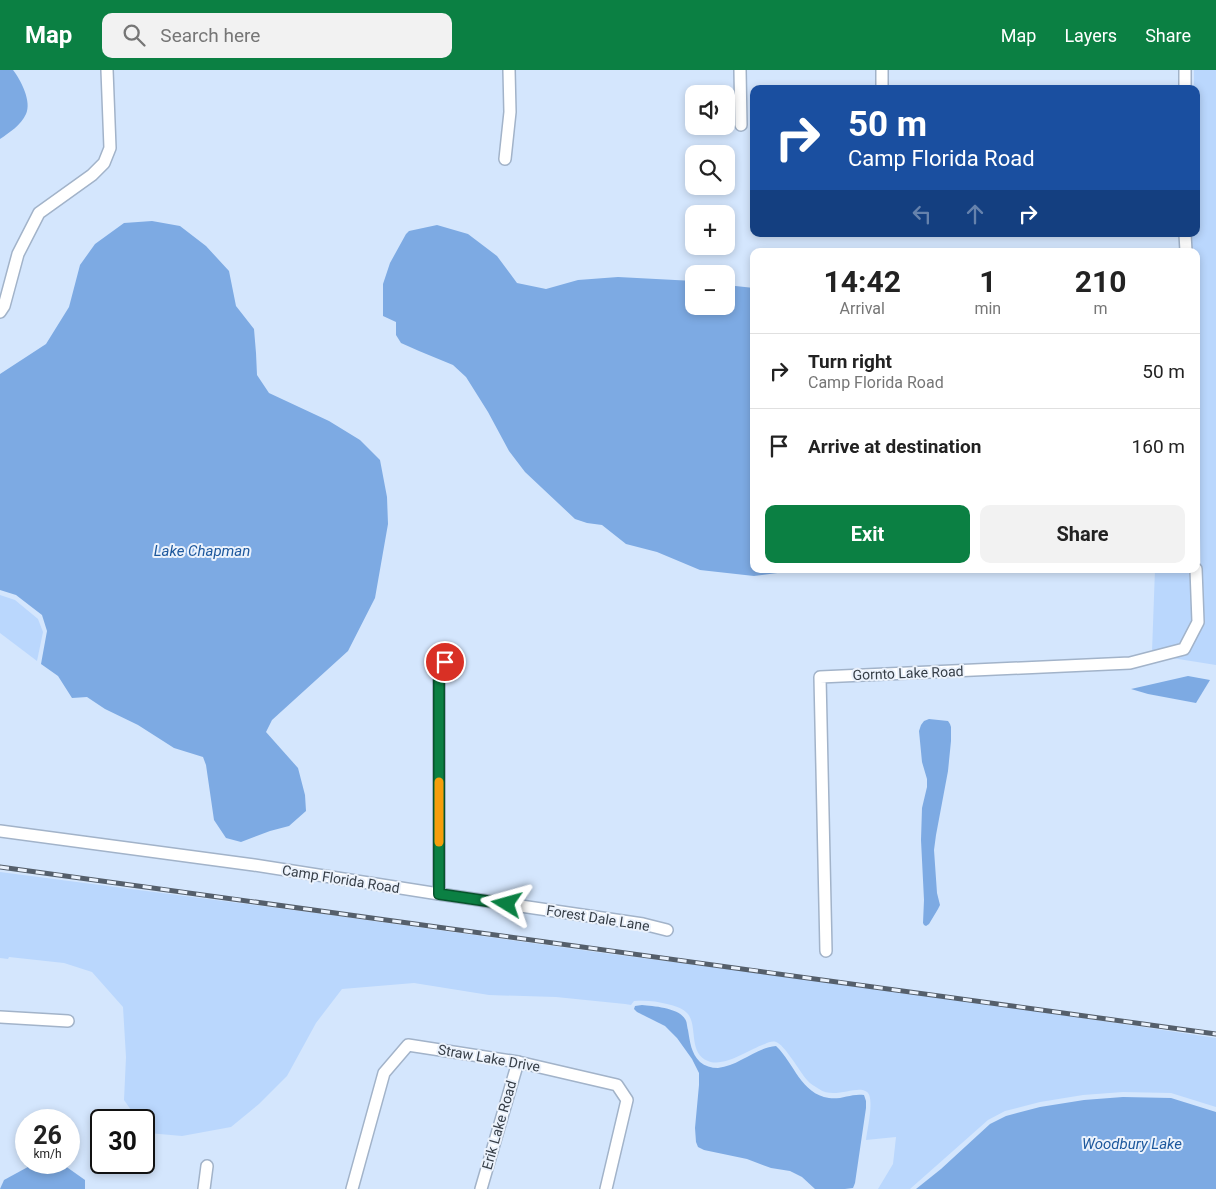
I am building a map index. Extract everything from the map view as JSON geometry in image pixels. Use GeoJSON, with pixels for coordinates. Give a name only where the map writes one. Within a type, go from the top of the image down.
{"type":"FeatureCollection","features":[{"type":"Feature","properties":{"kind":"street"},"geometry":{"type":"LineString","coordinates":[[0,312],[4,306],[18,254],[39,213],[104,163],[110,148],[107,70]]}},
{"type":"Feature","properties":{"kind":"street"},"geometry":{"type":"LineString","coordinates":[[505,159],[510,112],[509,70]]}},
{"type":"Feature","properties":{"kind":"street"},"geometry":{"type":"LineString","coordinates":[[740,70],[741,125]]}},
{"type":"Feature","properties":{"kind":"street"},"geometry":{"type":"LineString","coordinates":[[882,70],[882,85]]}},
{"type":"Feature","properties":{"kind":"street"},"geometry":{"type":"LineString","coordinates":[[1185,70],[1185,85]]}},
{"type":"Feature","properties":{"kind":"street","name":"Gornto Lake Road"},"geometry":{"type":"LineString","coordinates":[[826,950],[820,676],[1130,663],[1184,649],[1198,622],[1196,573]]}},
{"type":"Feature","properties":{"kind":"street"},"geometry":{"type":"LineString","coordinates":[[439,894],[439,674],[443,662],[455,661]]}},
{"type":"Feature","properties":{"kind":"street","name":"Camp Florida Road"},"geometry":{"type":"LineString","coordinates":[[0,831],[254,865],[439,894]]}},
{"type":"Feature","properties":{"kind":"street","name":"Forest Dale Lane"},"geometry":{"type":"LineString","coordinates":[[439,894],[668,930]]}},
{"type":"Feature","properties":{"kind":"street"},"geometry":{"type":"LineString","coordinates":[[0,1017],[68,1021]]}},
{"type":"Feature","properties":{"kind":"street","name":"Straw Lake Drive"},"geometry":{"type":"LineString","coordinates":[[352,1189],[384,1073],[408,1045],[518,1062],[617,1084],[627,1100],[606,1189]]}},
{"type":"Feature","properties":{"kind":"street","name":"Erik Lake Road"},"geometry":{"type":"LineString","coordinates":[[482,1189],[518,1062]]}},
{"type":"Feature","properties":{"kind":"street"},"geometry":{"type":"LineString","coordinates":[[204,1189],[207,1166]]}},
{"type":"Feature","properties":{"kind":"shaded area"},"geometry":{"type":"Polygon","coordinates":[[[1194,70],[1216,70],[1216,665],[1172,658],[1189,652],[1203,622],[1200,535],[1200,248],[1191,248],[1191,237],[1200,237],[1200,85],[1194,85],[1194,70]]]}},
{"type":"Feature","properties":{"kind":"shaded area"},"geometry":{"type":"Polygon","coordinates":[[[1155,573],[1191,573],[1193,621],[1181,644],[1152,652],[1155,573]]]}},
{"type":"Feature","properties":{"kind":"shaded area"},"geometry":{"type":"Polygon","coordinates":[[[0,595],[15,600],[38,619],[43,632],[37,661],[0,633],[0,595]]]}},
{"type":"Feature","properties":{"kind":"shaded area"},"geometry":{"type":"Polygon","coordinates":[[[0,872],[610,954],[896,990],[1216,1038],[1216,1107],[1171,1093],[1123,1092],[1083,1095],[1040,1102],[1005,1111],[988,1120],[910,1189],[878,1189],[893,1164],[896,1137],[866,1140],[870,1107],[867,1092],[858,1090],[832,1093],[819,1089],[808,1081],[787,1053],[776,1042],[768,1043],[729,1060],[714,1062],[708,1061],[698,1052],[693,1026],[688,1014],[681,1009],[659,1002],[634,1001],[631,1005],[556,997],[489,995],[414,983],[342,989],[316,1023],[287,1076],[259,1104],[231,1127],[182,1136],[155,1134],[155,1109],[130,1109],[124,1100],[126,1057],[123,1007],[92,972],[64,963],[9,957],[8,959],[0,958],[0,872]]]}},
{"type":"Feature","properties":{"kind":"water"},"geometry":{"type":"Polygon","coordinates":[[[0,70],[13,70],[22,85],[28,103],[26,114],[21,122],[0,139],[0,70]]]}},
{"type":"Feature","properties":{"kind":"water","name":"Lake Chapman"},"geometry":{"type":"Polygon","coordinates":[[[152,221],[180,226],[206,246],[229,271],[236,306],[254,329],[257,375],[269,393],[329,421],[360,440],[380,460],[387,497],[388,524],[375,598],[348,651],[272,720],[266,732],[298,768],[305,795],[306,811],[289,826],[241,842],[226,838],[214,820],[206,765],[203,757],[174,748],[138,725],[105,709],[87,697],[72,698],[58,676],[41,664],[47,631],[42,615],[16,595],[0,590],[0,374],[46,344],[69,307],[80,265],[95,244],[124,223],[152,221]]]}},
{"type":"Feature","properties":{"kind":"water"},"geometry":{"type":"Polygon","coordinates":[[[437,225],[468,234],[497,256],[517,283],[546,289],[578,280],[618,277],[685,281],[685,315],[735,315],[735,286],[750,288],[750,573],[777,573],[754,576],[700,570],[657,552],[626,544],[602,525],[575,519],[525,472],[509,451],[466,377],[453,365],[401,343],[396,335],[396,322],[383,316],[383,284],[390,263],[409,231],[437,225]]]}},
{"type":"Feature","properties":{"kind":"water"},"geometry":{"type":"Polygon","coordinates":[[[1188,676],[1210,680],[1196,703],[1131,689],[1188,676]]]}},
{"type":"Feature","properties":{"kind":"water"},"geometry":{"type":"Polygon","coordinates":[[[929,719],[948,721],[951,727],[951,741],[948,771],[934,850],[937,893],[940,905],[926,926],[923,923],[924,900],[921,840],[922,808],[927,779],[922,762],[919,731],[924,721],[929,719]]]}},
{"type":"Feature","properties":{"kind":"water"},"geometry":{"type":"Polygon","coordinates":[[[635,1006],[665,1008],[682,1015],[686,1021],[693,1051],[697,1059],[706,1066],[715,1068],[726,1067],[768,1047],[776,1046],[811,1091],[829,1098],[864,1095],[866,1108],[853,1188],[815,1189],[802,1177],[790,1171],[771,1168],[747,1159],[698,1147],[695,1128],[699,1073],[692,1059],[677,1038],[665,1026],[634,1009],[635,1006]]]}},
{"type":"Feature","properties":{"kind":"water","name":"Woodbury Lake"},"geometry":{"type":"Polygon","coordinates":[[[1123,1097],[1171,1098],[1216,1112],[1216,1189],[916,1189],[990,1124],[1006,1116],[1040,1107],[1084,1100],[1123,1097]]]}},
{"type":"Feature","properties":{"kind":"water"},"geometry":{"type":"Polygon","coordinates":[[[15,1174],[77,1174],[85,1180],[85,1189],[0,1189],[4,1180],[15,1174]]]}},
{"type":"Feature","properties":{"kind":"railway"},"geometry":{"type":"LineString","coordinates":[[0,867],[1216,1034]]}},
{"type":"Feature","properties":{"kind":"slow traffic"},"geometry":{"type":"LineString","coordinates":[[439,782],[439,842]]}},
{"type":"Feature","properties":{"kind":"route"},"geometry":{"type":"LineString","coordinates":[[445,662],[441,665],[439,674],[439,894],[507,904]]}}]}
